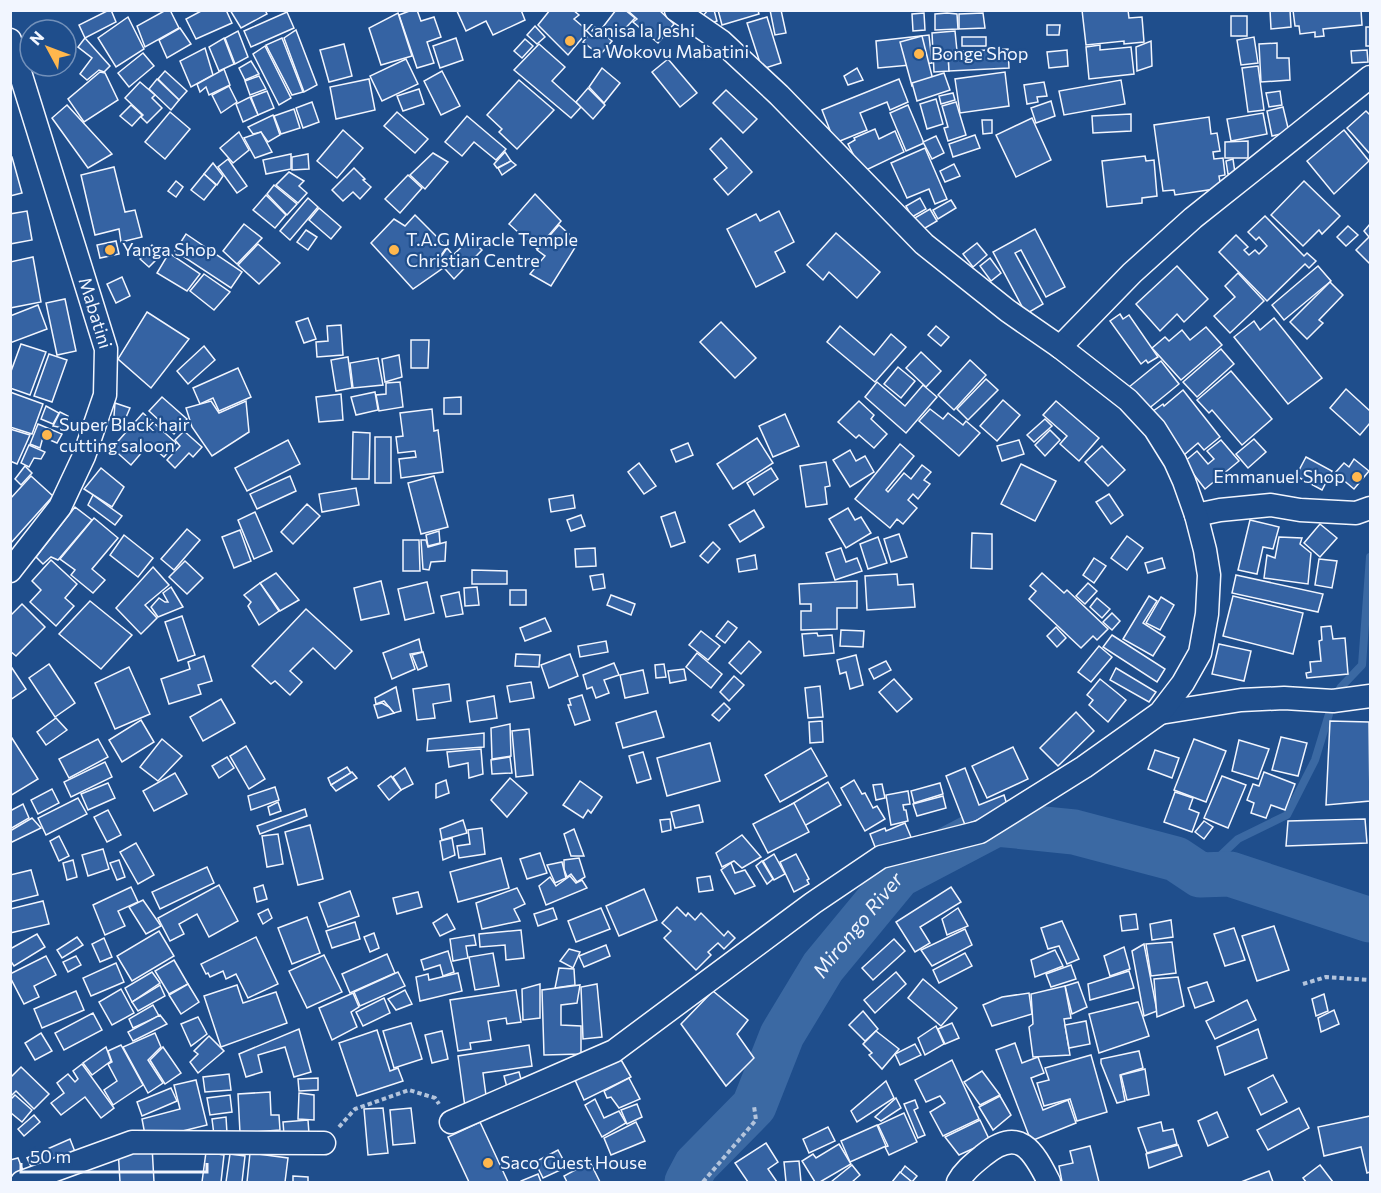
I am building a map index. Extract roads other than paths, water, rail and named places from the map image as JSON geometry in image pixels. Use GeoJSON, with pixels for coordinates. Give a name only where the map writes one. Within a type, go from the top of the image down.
{"type":"FeatureCollection","features":[{"type":"Feature","properties":{"kind":"street"},"geometry":{"type":"LineString","coordinates":[[452,1122],[614,1051],[813,903],[881,857],[980,832],[1084,767],[1160,713],[1183,683],[1200,653],[1209,575],[1196,515],[1175,461],[1155,429],[1128,400],[1060,347],[1008,311],[924,244],[779,95],[722,41],[676,10]]}},
{"type":"Feature","properties":{"kind":"street","name":"Mabatini"},"geometry":{"type":"LineString","coordinates":[[10,40],[106,349],[105,395],[84,456],[60,507],[10,572]]}},
{"type":"Feature","properties":{"kind":"street"},"geometry":{"type":"LineString","coordinates":[[1060,347],[1132,273],[1193,218],[1371,77]]}},
{"type":"Feature","properties":{"kind":"street"},"geometry":{"type":"LineString","coordinates":[[1196,515],[1271,505],[1300,510],[1363,510]]}},
{"type":"Feature","properties":{"kind":"street"},"geometry":{"type":"LineString","coordinates":[[1160,713],[1241,700],[1284,698],[1333,701],[1371,696]]}},
{"type":"Feature","properties":{"kind":"street"},"geometry":{"type":"LineString","coordinates":[[958,1182],[972,1164],[994,1146],[1006,1141],[1017,1142],[1030,1150],[1049,1182]]}},
{"type":"Feature","properties":{"kind":"street"},"geometry":{"type":"LineString","coordinates":[[22,1182],[132,1142],[324,1143]]}},
{"type":"Feature","properties":{"kind":"waterway"},"geometry":{"type":"LineString","coordinates":[[1200,875],[1238,839],[1287,815],[1315,760],[1333,701],[1341,687],[1362,665],[1370,557]]}},
{"type":"Feature","properties":{"kind":"waterway","name":"Mirongo River"},"geometry":{"type":"LineString","coordinates":[[687,1182],[696,1165],[754,1106],[782,1035],[823,967],[899,875],[996,824],[1074,832],[1176,859],[1200,875],[1230,874],[1370,920]]}},
{"type":"Feature","properties":{"kind":"place","name":"Kanisa la Jeshi La Wokovu Mabatini"},"geometry":{"type":"Point","coordinates":[570,41]}},
{"type":"Feature","properties":{"kind":"place","name":"Bonge Shop"},"geometry":{"type":"Point","coordinates":[919,54]}},
{"type":"Feature","properties":{"kind":"place","name":"Yanga Shop"},"geometry":{"type":"Point","coordinates":[110,250]}},
{"type":"Feature","properties":{"kind":"place","name":"T.A.G Miracle Temple Christian Centre"},"geometry":{"type":"Point","coordinates":[394,250]}},
{"type":"Feature","properties":{"kind":"place","name":"Super Black hair cutting saloon"},"geometry":{"type":"Point","coordinates":[47,435]}},
{"type":"Feature","properties":{"kind":"place","name":"Emmanuel Shop"},"geometry":{"type":"Point","coordinates":[1357,477]}},
{"type":"Feature","properties":{"kind":"place","name":"Saco Guest House"},"geometry":{"type":"Point","coordinates":[488,1163]}}]}
